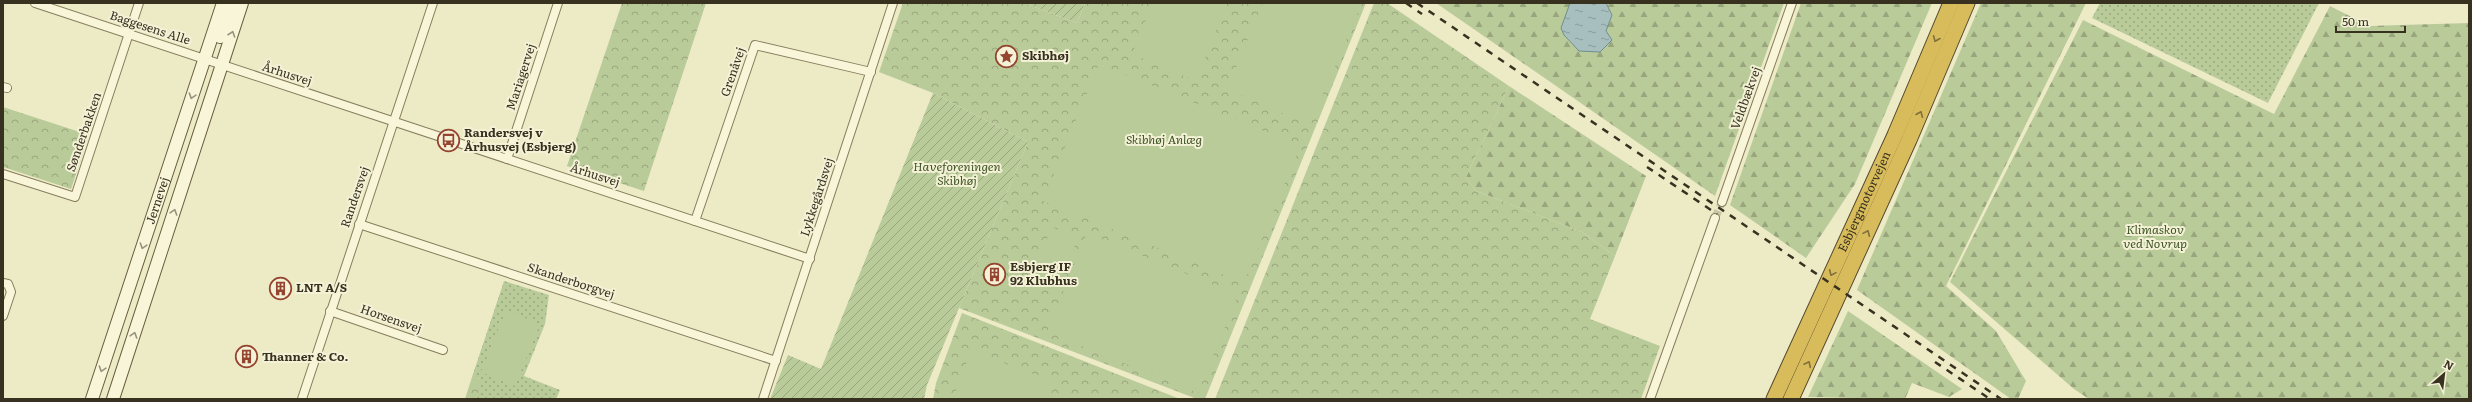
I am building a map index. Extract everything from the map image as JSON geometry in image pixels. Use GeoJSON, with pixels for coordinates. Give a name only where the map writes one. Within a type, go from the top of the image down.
{"type":"FeatureCollection","features":[{"type":"Feature","properties":{"kind":"highway","name":"Esbjergmotorvejen"},"geometry":{"type":"LineString","coordinates":[[1774,399],[1892,142],[1951,3]]}},
{"type":"Feature","properties":{"kind":"highway","name":"Esbjergmotorvejen"},"geometry":{"type":"LineString","coordinates":[[1791,399],[1910,140],[1967,3]]}},
{"type":"Feature","properties":{"kind":"main road","name":"Jernevej"},"geometry":{"type":"LineString","coordinates":[[113,399],[198,137],[223,3]]}},
{"type":"Feature","properties":{"kind":"main road"},"geometry":{"type":"LineString","coordinates":[[198,137],[195,125],[212,71],[214,55],[232,3]]}},
{"type":"Feature","properties":{"kind":"main road","name":"Jernevej"},"geometry":{"type":"LineString","coordinates":[[92,399],[213,62],[242,3]]}},
{"type":"Feature","properties":{"kind":"street","name":"Baggesens Alle"},"geometry":{"type":"LineString","coordinates":[[35,3],[213,62]]}},
{"type":"Feature","properties":{"kind":"street","name":"Sønderbakken"},"geometry":{"type":"LineString","coordinates":[[3,174],[74,197],[139,3]]}},
{"type":"Feature","properties":{"kind":"street","name":"Randersvej"},"geometry":{"type":"LineString","coordinates":[[302,399],[433,3]]}},
{"type":"Feature","properties":{"kind":"street","name":"Mariagervej"},"geometry":{"type":"LineString","coordinates":[[507,159],[558,3]]}},
{"type":"Feature","properties":{"kind":"street","name":"Lykkegårdsvej"},"geometry":{"type":"LineString","coordinates":[[763,399],[893,3]]}},
{"type":"Feature","properties":{"kind":"street","name":"Veldbækvej"},"geometry":{"type":"LineString","coordinates":[[1722,202],[1792,3]]}},
{"type":"Feature","properties":{"kind":"street","name":"Grenåvej"},"geometry":{"type":"LineString","coordinates":[[696,221],[755,45],[871,72]]}},
{"type":"Feature","properties":{"kind":"street","name":"Århusvej"},"geometry":{"type":"LineString","coordinates":[[213,62],[810,258]]}},
{"type":"Feature","properties":{"kind":"street"},"geometry":{"type":"LineString","coordinates":[[1650,399],[1716,218]]}},
{"type":"Feature","properties":{"kind":"street","name":"Skanderborgvej"},"geometry":{"type":"LineString","coordinates":[[359,224],[776,361]]}},
{"type":"Feature","properties":{"kind":"street"},"geometry":{"type":"LineString","coordinates":[[3,283],[8,284],[11,292],[3,316]]}},
{"type":"Feature","properties":{"kind":"street","name":"Horsensvej"},"geometry":{"type":"LineString","coordinates":[[330,311],[444,350]]}},
{"type":"Feature","properties":{"kind":"green space"},"geometry":{"type":"Polygon","coordinates":[[[622,3],[706,3],[644,191],[567,166],[622,3]]]}},
{"type":"Feature","properties":{"kind":"green space","name":"Skibhøj Anlæg"},"geometry":{"type":"Polygon","coordinates":[[[903,3],[1024,3],[1077,23],[1085,3],[1366,3],[1205,399],[1197,399],[959,308],[1028,142],[933,93],[879,72],[903,3]]]}},
{"type":"Feature","properties":{"kind":"green space"},"geometry":{"type":"Polygon","coordinates":[[[1024,3],[1085,3],[1077,23],[1024,3]]]}},
{"type":"Feature","properties":{"kind":"green space"},"geometry":{"type":"Polygon","coordinates":[[[1153,3],[1227,3],[1196,81],[1132,54],[1153,3]]]}},
{"type":"Feature","properties":{"kind":"green space"},"geometry":{"type":"Polygon","coordinates":[[[1263,3],[1362,3],[1310,125],[1227,89],[1263,3]]]}},
{"type":"Feature","properties":{"kind":"green space"},"geometry":{"type":"Polygon","coordinates":[[[1374,3],[1387,3],[1509,86],[1466,177],[1476,191],[1582,232],[1615,256],[1590,319],[1660,346],[1641,399],[1215,399],[1374,3]]]}},
{"type":"Feature","properties":{"kind":"green space"},"geometry":{"type":"Polygon","coordinates":[[[1436,3],[1784,3],[1715,196],[1436,3]]]}},
{"type":"Feature","properties":{"kind":"green space"},"geometry":{"type":"Polygon","coordinates":[[[1801,3],[1932,3],[1855,184],[1806,258],[1730,205],[1801,3]]]}},
{"type":"Feature","properties":{"kind":"green space"},"geometry":{"type":"Polygon","coordinates":[[[1981,3],[2086,3],[1946,286],[1996,331],[2026,381],[2018,399],[2011,399],[1857,290],[1981,3]]]}},
{"type":"Feature","properties":{"kind":"green space"},"geometry":{"type":"Polygon","coordinates":[[[2100,3],[2319,3],[2268,103],[2092,18],[2100,3]]]}},
{"type":"Feature","properties":{"kind":"green space","name":"Klimaskov ved Novrup"},"geometry":{"type":"Polygon","coordinates":[[[2330,6],[2369,26],[2469,23],[2469,399],[2089,399],[2074,389],[1950,282],[2083,20],[2274,114],[2330,6]]]}},
{"type":"Feature","properties":{"kind":"green space"},"geometry":{"type":"Polygon","coordinates":[[[1099,64],[1300,146],[1244,283],[1043,201],[1099,64]]]}},
{"type":"Feature","properties":{"kind":"green space"},"geometry":{"type":"Polygon","coordinates":[[[1509,86],[1646,176],[1615,256],[1582,232],[1476,191],[1466,177],[1509,86]]]}},
{"type":"Feature","properties":{"kind":"green space","name":"Haveforeningen Skibhøj"},"geometry":{"type":"Polygon","coordinates":[[[933,93],[1028,142],[927,385],[924,399],[770,399],[788,355],[821,369],[933,93]]]}},
{"type":"Feature","properties":{"kind":"green space"},"geometry":{"type":"Polygon","coordinates":[[[3,107],[89,135],[71,189],[3,167],[3,107]]]}},
{"type":"Feature","properties":{"kind":"green space"},"geometry":{"type":"Polygon","coordinates":[[[1052,227],[1078,238],[1057,289],[1031,278],[1052,227]]]}},
{"type":"Feature","properties":{"kind":"green space"},"geometry":{"type":"Polygon","coordinates":[[[1087,233],[1238,295],[1198,393],[1047,332],[1087,233]]]}},
{"type":"Feature","properties":{"kind":"green space"},"geometry":{"type":"Polygon","coordinates":[[[504,281],[549,295],[545,324],[524,376],[560,390],[556,399],[476,399],[481,379],[472,377],[504,281]]]}},
{"type":"Feature","properties":{"kind":"green space"},"geometry":{"type":"Polygon","coordinates":[[[506,310],[540,324],[515,386],[481,372],[506,310]]]}},
{"type":"Feature","properties":{"kind":"green space"},"geometry":{"type":"Polygon","coordinates":[[[1848,311],[1962,389],[1949,397],[1912,383],[1905,399],[1808,397],[1848,311]]]}},
{"type":"Feature","properties":{"kind":"green space"},"geometry":{"type":"Polygon","coordinates":[[[962,313],[1180,399],[933,399],[936,383],[962,313]]]}},
{"type":"Feature","properties":{"kind":"green space"},"geometry":{"type":"Polygon","coordinates":[[[971,351],[1055,382],[1049,399],[953,399],[971,351]]]}},
{"type":"Feature","properties":{"kind":"green space"},"geometry":{"type":"Polygon","coordinates":[[[472,377],[482,379],[476,399],[465,399],[472,377]]]}},
{"type":"Feature","properties":{"kind":"water"},"geometry":{"type":"Polygon","coordinates":[[[1570,3],[1606,3],[1612,15],[1606,31],[1612,40],[1600,52],[1579,51],[1564,35],[1561,28],[1570,3]]]}},
{"type":"Feature","properties":{"kind":"tunnel"},"geometry":{"type":"LineString","coordinates":[[1715,218],[1722,202]]}},
{"type":"Feature","properties":{"kind":"railway"},"geometry":{"type":"LineString","coordinates":[[1406,3],[1422,14]]}},
{"type":"Feature","properties":{"kind":"railway"},"geometry":{"type":"LineString","coordinates":[[1417,3],[2001,399]]}},
{"type":"Feature","properties":{"kind":"railway"},"geometry":{"type":"LineString","coordinates":[[1647,167],[1717,214]]}},
{"type":"Feature","properties":{"kind":"railway"},"geometry":{"type":"LineString","coordinates":[[1935,362],[1990,399]]}},
{"type":"Feature","properties":{"kind":"place","name":"Skibhøj"},"geometry":{"type":"Point","coordinates":[1007,56]}},
{"type":"Feature","properties":{"kind":"place","name":"Randersvej v Århusvej (Esbjerg)"},"geometry":{"type":"Point","coordinates":[449,140]}},
{"type":"Feature","properties":{"kind":"place","name":"Esbjerg IF 92 Klubhus"},"geometry":{"type":"Point","coordinates":[995,274]}},
{"type":"Feature","properties":{"kind":"place","name":"LNT A/S"},"geometry":{"type":"Point","coordinates":[280,288]}},
{"type":"Feature","properties":{"kind":"place","name":"Thanner & Co."},"geometry":{"type":"Point","coordinates":[247,357]}}]}
